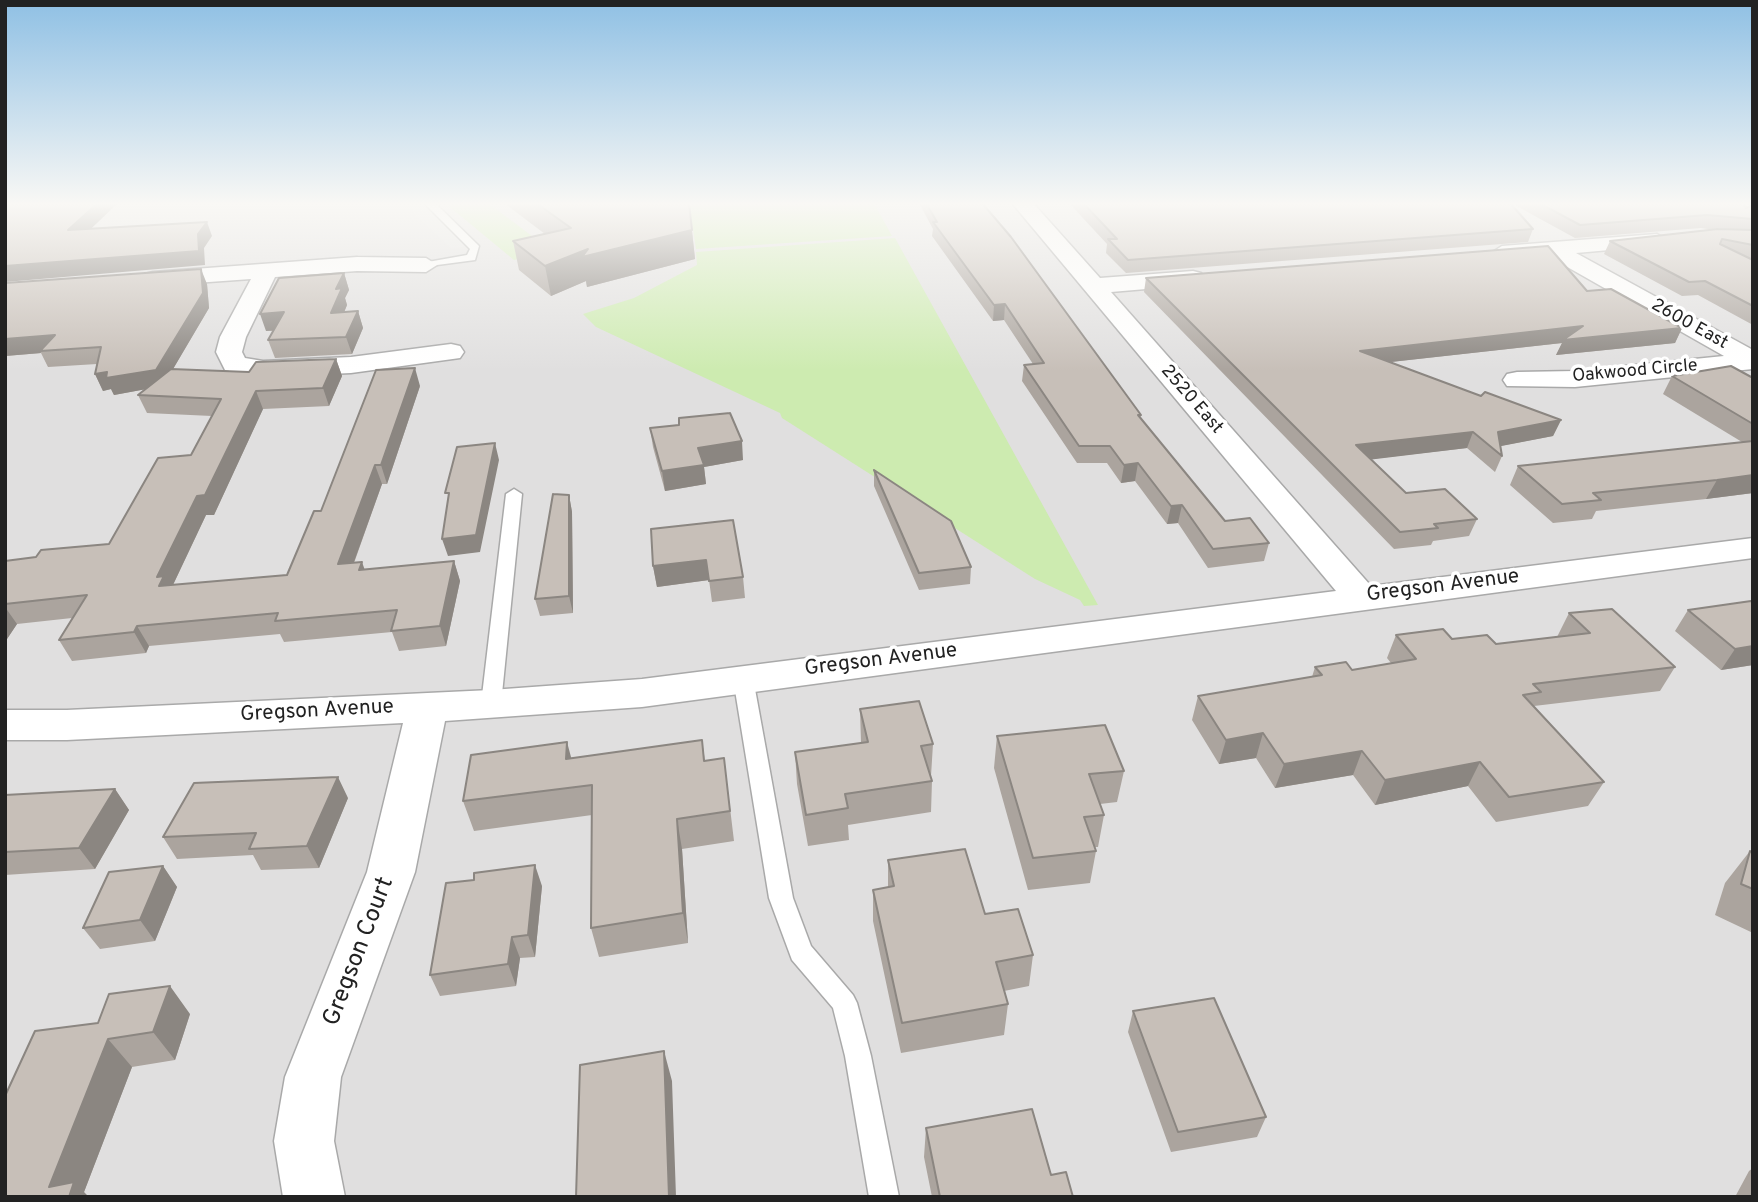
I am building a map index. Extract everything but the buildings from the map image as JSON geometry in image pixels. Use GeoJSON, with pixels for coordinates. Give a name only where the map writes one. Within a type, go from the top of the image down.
{"type":"FeatureCollection","features":[{"type":"Feature","properties":{"kind":"street","name":"2520 East"},"geometry":{"type":"LineString","coordinates":[[1070,259],[1361,597]]}},
{"type":"Feature","properties":{"kind":"street","name":"2600 East"},"geometry":{"type":"LineString","coordinates":[[1570,259],[1753,361]]}},
{"type":"Feature","properties":{"kind":"street"},"geometry":{"type":"LineString","coordinates":[[129,280],[382,263],[426,265]]}},
{"type":"Feature","properties":{"kind":"street"},"geometry":{"type":"LineString","coordinates":[[266,271],[233,337],[229,352],[234,364],[263,369],[351,365],[451,352]]}},
{"type":"Feature","properties":{"kind":"street"},"geometry":{"type":"LineString","coordinates":[[1093,286],[1218,276]]}},
{"type":"Feature","properties":{"kind":"street","name":"Oakwood Circle"},"geometry":{"type":"LineString","coordinates":[[1517,380],[1575,379],[1753,361]]}},
{"type":"Feature","properties":{"kind":"street","name":"Gregson Avenue"},"geometry":{"type":"LineString","coordinates":[[5,725],[67,725],[491,704],[642,692],[1753,548]]}},
{"type":"Feature","properties":{"kind":"street","name":"Gregson Court"},"geometry":{"type":"LineString","coordinates":[[314,1197],[304,1141],[313,1077],[391,872],[427,707]]}},
{"type":"Feature","properties":{"kind":"lane"},"geometry":{"type":"LineString","coordinates":[[426,265],[464,259]]}},
{"type":"Feature","properties":{"kind":"lane"},"geometry":{"type":"LineString","coordinates":[[491,704],[514,494]]}},
{"type":"Feature","properties":{"kind":"lane"},"geometry":{"type":"LineString","coordinates":[[743,678],[781,898],[801,952],[844,1003],[858,1056],[884,1197]]}},
{"type":"Feature","properties":{"kind":"shaded area"},"geometry":{"type":"Polygon","coordinates":[[[5,259],[1753,259],[1753,1197],[5,1197],[5,259]]]}},
{"type":"Feature","properties":{"kind":"green space"},"geometry":{"type":"Polygon","coordinates":[[[697,259],[907,259],[1098,605],[1084,606],[1080,600],[1035,579],[782,418],[780,413],[596,327],[583,314],[634,298],[697,265],[697,259]]]}}]}
